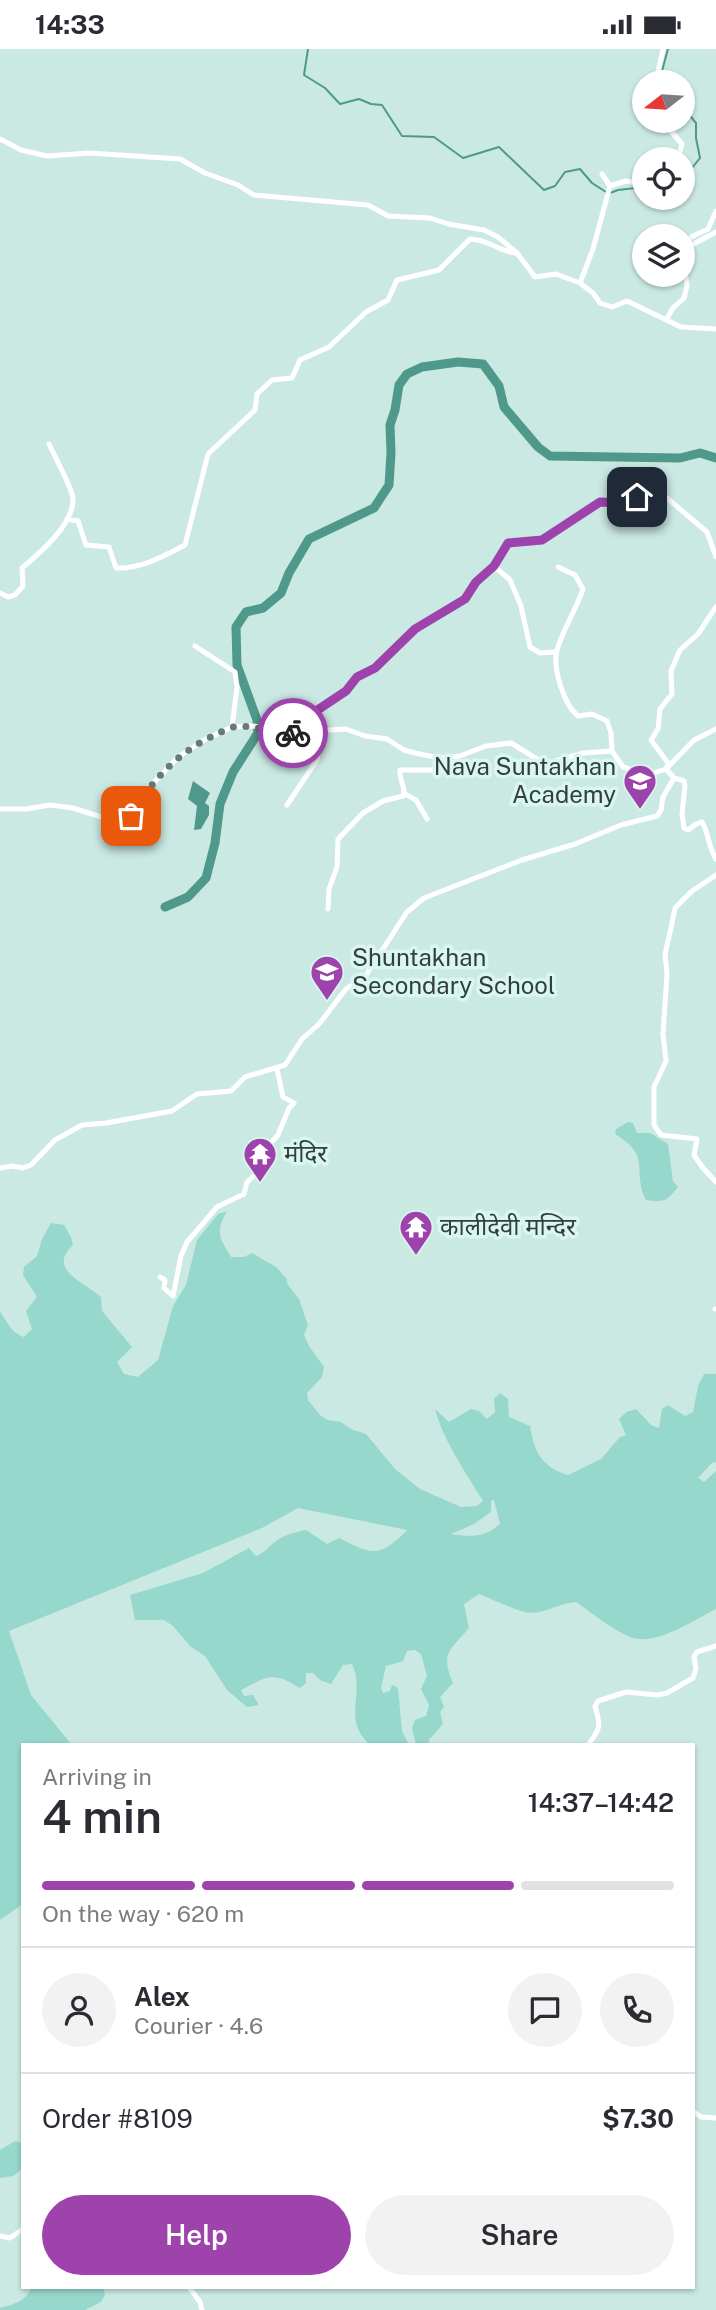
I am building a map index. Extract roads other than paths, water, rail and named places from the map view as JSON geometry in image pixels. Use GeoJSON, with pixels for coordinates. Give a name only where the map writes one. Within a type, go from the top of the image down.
{"type":"FeatureCollection","features":[{"type":"Feature","properties":{"kind":"street"},"geometry":{"type":"LineString","coordinates":[[659,70],[663,49]]}},
{"type":"Feature","properties":{"kind":"street"},"geometry":{"type":"LineString","coordinates":[[673,133],[682,144],[681,147]]}},
{"type":"Feature","properties":{"kind":"street"},"geometry":{"type":"LineString","coordinates":[[0,139],[20,150],[47,156],[89,153],[180,159],[205,173],[238,184],[254,195],[369,205],[388,216],[430,218],[484,230],[498,237],[517,253],[535,277],[556,274],[580,283],[593,293],[600,303],[612,307],[627,301],[681,327],[716,329]]}},
{"type":"Feature","properties":{"kind":"street"},"geometry":{"type":"LineString","coordinates":[[580,283],[593,249],[610,186],[602,174]]}},
{"type":"Feature","properties":{"kind":"street"},"geometry":{"type":"LineString","coordinates":[[610,186],[632,182]]}},
{"type":"Feature","properties":{"kind":"street"},"geometry":{"type":"LineString","coordinates":[[695,235],[708,229],[716,211]]}},
{"type":"Feature","properties":{"kind":"street"},"geometry":{"type":"LineString","coordinates":[[695,243],[716,232]]}},
{"type":"Feature","properties":{"kind":"street"},"geometry":{"type":"LineString","coordinates":[[67,519],[78,521],[86,545],[109,547],[116,568],[129,569],[163,557],[185,545],[208,454],[255,410],[257,394],[272,380],[292,377],[300,360],[329,347],[366,312],[388,300],[397,280],[439,270],[470,239],[480,239],[507,252],[517,253]]}},
{"type":"Feature","properties":{"kind":"street"},"geometry":{"type":"LineString","coordinates":[[666,320],[684,298],[687,287]]}},
{"type":"Feature","properties":{"kind":"street"},"geometry":{"type":"LineString","coordinates":[[0,593],[8,597],[23,586],[22,568],[47,547],[67,519],[73,498],[49,444]]}},
{"type":"Feature","properties":{"kind":"street"},"geometry":{"type":"LineString","coordinates":[[305,731],[313,713],[346,691],[357,677],[375,668],[415,629],[465,599],[476,582],[494,566],[508,543],[542,540],[600,502],[622,503],[652,491],[667,498],[706,532],[716,557]]}},
{"type":"Feature","properties":{"kind":"street"},"geometry":{"type":"LineString","coordinates":[[494,566],[510,580],[521,606],[530,647],[540,653],[556,652]]}},
{"type":"Feature","properties":{"kind":"street"},"geometry":{"type":"LineString","coordinates":[[558,566],[575,575],[583,589],[556,652],[558,676],[567,703],[578,716],[592,714],[607,721],[612,751],[623,767],[648,775],[666,769],[694,740],[715,729]]}},
{"type":"Feature","properties":{"kind":"street"},"geometry":{"type":"LineString","coordinates":[[666,769],[668,763],[651,740],[658,729],[660,709],[672,694],[671,671],[680,650],[698,634],[716,607]]}},
{"type":"Feature","properties":{"kind":"street"},"geometry":{"type":"LineString","coordinates":[[195,646],[235,672],[237,687],[232,727]]}},
{"type":"Feature","properties":{"kind":"street"},"geometry":{"type":"LineString","coordinates":[[0,809],[50,805],[73,808],[120,823],[131,816],[148,789],[178,757],[206,739],[232,727],[254,726],[281,733],[346,729],[365,736],[387,739],[404,750],[439,758],[460,756],[486,745],[511,743],[548,763],[584,753],[612,751]]}},
{"type":"Feature","properties":{"kind":"street"},"geometry":{"type":"LineString","coordinates":[[288,804],[317,760],[322,731]]}},
{"type":"Feature","properties":{"kind":"street"},"geometry":{"type":"LineString","coordinates":[[427,819],[417,802],[405,794],[400,770],[437,770],[439,758]]}},
{"type":"Feature","properties":{"kind":"street"},"geometry":{"type":"LineString","coordinates":[[666,769],[674,778],[684,781],[684,828],[688,830],[702,822],[716,859]]}},
{"type":"Feature","properties":{"kind":"street"},"geometry":{"type":"LineString","coordinates":[[0,1168],[31,1165],[55,1140],[82,1125],[172,1111],[197,1094],[231,1091],[245,1077],[285,1065],[302,1039],[319,1024],[346,989],[366,975],[407,912],[424,898],[522,860],[657,815],[674,778]]}},
{"type":"Feature","properties":{"kind":"street"},"geometry":{"type":"LineString","coordinates":[[328,909],[329,888],[337,867],[338,839],[363,813],[379,803],[405,794]]}},
{"type":"Feature","properties":{"kind":"street"},"geometry":{"type":"LineString","coordinates":[[716,875],[692,891],[675,908],[665,954],[667,974],[663,1034],[666,1061],[654,1087],[653,1125],[660,1135],[697,1139],[694,1155],[716,1182]]}},
{"type":"Feature","properties":{"kind":"street"},"geometry":{"type":"LineString","coordinates":[[160,1277],[165,1280],[164,1288],[173,1296],[181,1256],[187,1242],[218,1207],[244,1194],[247,1182],[257,1173],[267,1147],[278,1135],[293,1103],[284,1097],[277,1069]]}},
{"type":"Feature","properties":{"kind":"street"},"geometry":{"type":"LineString","coordinates":[[589,1743],[598,1733],[600,1724],[595,1706],[598,1701],[626,1692],[657,1695],[667,1693],[693,1678],[696,1669],[694,1657],[697,1652],[716,1646]]}},
{"type":"Feature","properties":{"kind":"street"},"geometry":{"type":"LineString","coordinates":[[695,2112],[701,2117],[716,2118]]}},
{"type":"Feature","properties":{"kind":"street"},"geometry":{"type":"LineString","coordinates":[[0,2236],[10,2238],[21,2230]]}},
{"type":"Feature","properties":{"kind":"street"},"geometry":{"type":"LineString","coordinates":[[190,2289],[202,2310]]}},
{"type":"Feature","properties":{"kind":"waterway"},"geometry":{"type":"LineString","coordinates":[[308,49],[304,75],[325,88],[340,104],[359,99],[382,105],[402,136],[434,137],[463,158],[499,147],[544,190],[555,186],[565,172],[580,169],[592,183],[606,192]]}},
{"type":"Feature","properties":{"kind":"waterway"},"geometry":{"type":"LineString","coordinates":[[662,70],[668,49]]}},
{"type":"Feature","properties":{"kind":"waterway"},"geometry":{"type":"LineString","coordinates":[[695,122],[700,158],[695,164]]}},
{"type":"Feature","properties":{"kind":"waterway"},"geometry":{"type":"LineString","coordinates":[[610,193],[632,188]]}},
{"type":"Feature","properties":{"kind":"waterway"},"geometry":{"type":"LineString","coordinates":[[165,907],[188,897],[206,878],[215,843],[220,804],[233,772],[258,733],[257,720],[237,665],[236,627],[246,612],[263,608],[281,593],[289,573],[309,539],[374,508],[389,485],[390,425],[399,385],[407,374],[422,367],[458,362],[483,364],[499,386],[504,407],[538,447],[550,456],[680,458],[700,453],[716,458]]}},
{"type":"Feature","properties":{"kind":"place","name":"Nava Suntakhan Academy"},"geometry":{"type":"Point","coordinates":[640,811]}},
{"type":"Feature","properties":{"kind":"place","name":"Shuntakhan Secondary School"},"geometry":{"type":"Point","coordinates":[327,1002]}},
{"type":"Feature","properties":{"kind":"place","name":"मंदिर"},"geometry":{"type":"Point","coordinates":[260,1184]}},
{"type":"Feature","properties":{"kind":"place","name":"कालीदेवी मन्दिर"},"geometry":{"type":"Point","coordinates":[416,1257]}}]}
